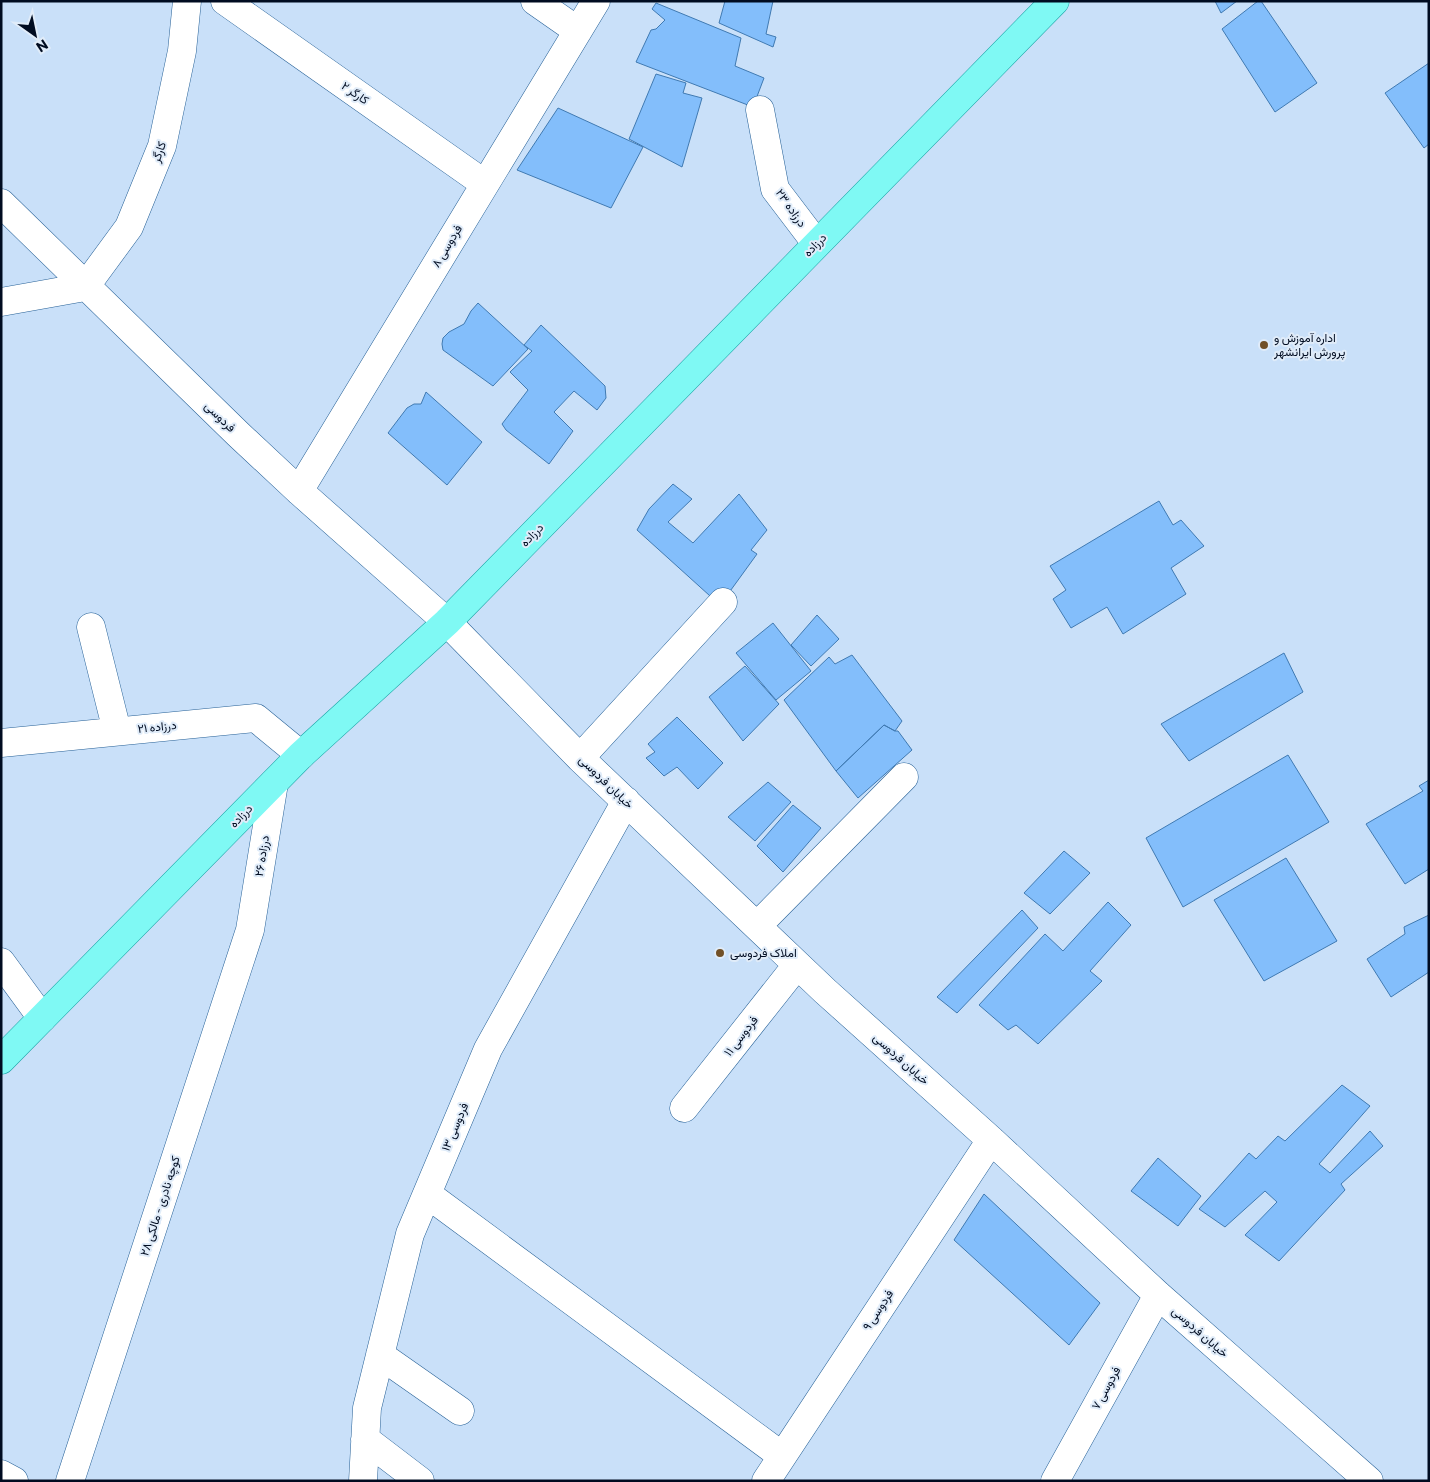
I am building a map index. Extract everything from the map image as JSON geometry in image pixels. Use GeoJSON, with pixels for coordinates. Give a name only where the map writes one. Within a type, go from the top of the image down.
{"type":"FeatureCollection","features":[{"type":"Feature","properties":{"kind":"main road","name":"درزاده"},"geometry":{"type":"LineString","coordinates":[[1,1060],[301,755],[447,622],[1055,1]]}},
{"type":"Feature","properties":{"kind":"street","name":"کارگر"},"geometry":{"type":"LineString","coordinates":[[85,287],[129,226],[162,146],[182,51],[187,1]]}},
{"type":"Feature","properties":{"kind":"street","name":"کارگر ۲"},"geometry":{"type":"LineString","coordinates":[[225,1],[485,184]]}},
{"type":"Feature","properties":{"kind":"street"},"geometry":{"type":"LineString","coordinates":[[535,1],[578,31]]}},
{"type":"Feature","properties":{"kind":"street","name":"فردوسی ۸"},"geometry":{"type":"LineString","coordinates":[[299,491],[596,1]]}},
{"type":"Feature","properties":{"kind":"street","name":"درزاده ۲۳"},"geometry":{"type":"LineString","coordinates":[[760,110],[776,189],[816,244]]}},
{"type":"Feature","properties":{"kind":"street","name":"فردوسی"},"geometry":{"type":"LineString","coordinates":[[1,203],[85,287],[299,491],[447,622]]}},
{"type":"Feature","properties":{"kind":"street"},"geometry":{"type":"LineString","coordinates":[[1,302],[85,287]]}},
{"type":"Feature","properties":{"kind":"street"},"geometry":{"type":"LineString","coordinates":[[580,758],[722,602]]}},
{"type":"Feature","properties":{"kind":"street","name":"خیابان فردوسی"},"geometry":{"type":"LineString","coordinates":[[447,622],[580,758],[797,964],[1158,1295],[1369,1481]]}},
{"type":"Feature","properties":{"kind":"street"},"geometry":{"type":"LineString","coordinates":[[91,627],[117,731]]}},
{"type":"Feature","properties":{"kind":"street","name":"درزاده ۲۱"},"geometry":{"type":"LineString","coordinates":[[1,743],[256,718],[301,755]]}},
{"type":"Feature","properties":{"kind":"street"},"geometry":{"type":"LineString","coordinates":[[757,926],[904,776]]}},
{"type":"Feature","properties":{"kind":"street","name":"درزاده ۲۶"},"geometry":{"type":"LineString","coordinates":[[250,930],[274,782]]}},
{"type":"Feature","properties":{"kind":"street","name":"فردوسی ۱۳"},"geometry":{"type":"LineString","coordinates":[[363,1481],[367,1408],[410,1234],[488,1049],[626,801]]}},
{"type":"Feature","properties":{"kind":"street","name":"کوچه نادری - مالکی ۲۸"},"geometry":{"type":"LineString","coordinates":[[70,1481],[250,930]]}},
{"type":"Feature","properties":{"kind":"street"},"geometry":{"type":"LineString","coordinates":[[1,962],[42,1018]]}},
{"type":"Feature","properties":{"kind":"street","name":"فردوسی ۱۱"},"geometry":{"type":"LineString","coordinates":[[684,1108],[797,964]]}},
{"type":"Feature","properties":{"kind":"street","name":"فردوسی ۹"},"geometry":{"type":"LineString","coordinates":[[766,1481],[991,1140]]}},
{"type":"Feature","properties":{"kind":"street"},"geometry":{"type":"LineString","coordinates":[[427,1194],[782,1456]]}},
{"type":"Feature","properties":{"kind":"street","name":"فردوسی ۷"},"geometry":{"type":"LineString","coordinates":[[1055,1481],[1158,1295]]}},
{"type":"Feature","properties":{"kind":"street"},"geometry":{"type":"LineString","coordinates":[[380,1356],[460,1411]]}},
{"type":"Feature","properties":{"kind":"street"},"geometry":{"type":"LineString","coordinates":[[365,1439],[420,1481]]}},
{"type":"Feature","properties":{"kind":"street"},"geometry":{"type":"LineString","coordinates":[[1,1474],[14,1481]]}},
{"type":"Feature","properties":{"kind":"building"},"geometry":{"type":"Polygon","coordinates":[[[725,1],[773,1],[766,34],[776,37],[773,47],[719,23],[725,1]]]}},
{"type":"Feature","properties":{"kind":"building"},"geometry":{"type":"Polygon","coordinates":[[[1215,1],[1237,1],[1221,13],[1215,1]]]}},
{"type":"Feature","properties":{"kind":"building"},"geometry":{"type":"Polygon","coordinates":[[[1258,1],[1261,1],[1317,83],[1275,112],[1222,29],[1258,1]]]}},
{"type":"Feature","properties":{"kind":"building"},"geometry":{"type":"Polygon","coordinates":[[[656,3],[741,38],[735,66],[764,78],[753,107],[636,62],[651,30],[656,29],[665,20],[652,9],[656,3]]]}},
{"type":"Feature","properties":{"kind":"building"},"geometry":{"type":"Polygon","coordinates":[[[1429,63],[1429,144],[1424,148],[1385,93],[1429,63]]]}},
{"type":"Feature","properties":{"kind":"building"},"geometry":{"type":"Polygon","coordinates":[[[656,74],[686,83],[683,93],[702,98],[682,167],[629,139],[656,74]]]}},
{"type":"Feature","properties":{"kind":"building"},"geometry":{"type":"Polygon","coordinates":[[[558,108],[643,147],[611,208],[517,170],[558,108]]]}},
{"type":"Feature","properties":{"kind":"building"},"geometry":{"type":"Polygon","coordinates":[[[478,303],[528,349],[493,386],[443,350],[443,338],[449,332],[464,324],[478,303]]]}},
{"type":"Feature","properties":{"kind":"building"},"geometry":{"type":"Polygon","coordinates":[[[541,325],[605,386],[606,398],[597,410],[574,391],[554,412],[573,431],[549,464],[506,430],[502,424],[528,390],[510,372],[532,351],[524,345],[541,325]]]}},
{"type":"Feature","properties":{"kind":"building"},"geometry":{"type":"Polygon","coordinates":[[[426,392],[482,442],[447,485],[388,433],[407,408],[414,404],[421,404],[426,392]]]}},
{"type":"Feature","properties":{"kind":"building"},"geometry":{"type":"Polygon","coordinates":[[[673,484],[692,499],[668,522],[693,543],[739,494],[767,530],[751,550],[757,554],[720,605],[637,530],[649,509],[673,484]]]}},
{"type":"Feature","properties":{"kind":"building"},"geometry":{"type":"Polygon","coordinates":[[[1159,501],[1173,525],[1181,520],[1204,546],[1171,568],[1186,594],[1123,634],[1107,607],[1071,628],[1053,599],[1066,590],[1050,566],[1159,501]]]}},
{"type":"Feature","properties":{"kind":"building"},"geometry":{"type":"Polygon","coordinates":[[[817,615],[839,639],[811,666],[791,645],[817,615]]]}},
{"type":"Feature","properties":{"kind":"building"},"geometry":{"type":"Polygon","coordinates":[[[773,623],[811,671],[776,700],[736,653],[773,623]]]}},
{"type":"Feature","properties":{"kind":"building"},"geometry":{"type":"Polygon","coordinates":[[[1284,653],[1303,692],[1189,761],[1161,724],[1284,653]]]}},
{"type":"Feature","properties":{"kind":"building"},"geometry":{"type":"Polygon","coordinates":[[[852,655],[902,721],[895,731],[884,725],[836,771],[784,700],[829,657],[835,664],[852,655]]]}},
{"type":"Feature","properties":{"kind":"building"},"geometry":{"type":"Polygon","coordinates":[[[745,666],[779,704],[743,741],[709,697],[745,666]]]}},
{"type":"Feature","properties":{"kind":"building"},"geometry":{"type":"Polygon","coordinates":[[[677,717],[723,763],[698,789],[677,767],[664,776],[646,758],[655,752],[648,744],[677,717]]]}},
{"type":"Feature","properties":{"kind":"building"},"geometry":{"type":"Polygon","coordinates":[[[884,725],[898,731],[912,750],[858,798],[836,771],[884,725]]]}},
{"type":"Feature","properties":{"kind":"building"},"geometry":{"type":"Polygon","coordinates":[[[1288,755],[1329,822],[1183,907],[1146,838],[1288,755]]]}},
{"type":"Feature","properties":{"kind":"building"},"geometry":{"type":"Polygon","coordinates":[[[1429,780],[1429,869],[1405,884],[1366,824],[1423,791],[1419,786],[1429,780]]]}},
{"type":"Feature","properties":{"kind":"building"},"geometry":{"type":"Polygon","coordinates":[[[768,782],[791,802],[755,841],[728,817],[768,782]]]}},
{"type":"Feature","properties":{"kind":"building"},"geometry":{"type":"Polygon","coordinates":[[[793,805],[821,828],[783,872],[757,846],[793,805]]]}},
{"type":"Feature","properties":{"kind":"building"},"geometry":{"type":"Polygon","coordinates":[[[1064,851],[1090,873],[1050,914],[1024,893],[1064,851]]]}},
{"type":"Feature","properties":{"kind":"building"},"geometry":{"type":"Polygon","coordinates":[[[1286,858],[1337,941],[1264,981],[1214,900],[1286,858]]]}},
{"type":"Feature","properties":{"kind":"building"},"geometry":{"type":"Polygon","coordinates":[[[1108,902],[1131,925],[1090,971],[1102,981],[1038,1044],[1016,1025],[1008,1030],[979,1005],[1045,934],[1063,951],[1108,902]]]}},
{"type":"Feature","properties":{"kind":"building"},"geometry":{"type":"Polygon","coordinates":[[[1022,910],[1038,928],[957,1013],[937,997],[1022,910]]]}},
{"type":"Feature","properties":{"kind":"building"},"geometry":{"type":"Polygon","coordinates":[[[1429,915],[1429,972],[1391,997],[1367,959],[1405,934],[1404,927],[1429,915]]]}},
{"type":"Feature","properties":{"kind":"building"},"geometry":{"type":"Polygon","coordinates":[[[1342,1085],[1370,1106],[1319,1164],[1330,1173],[1370,1131],[1383,1146],[1341,1184],[1345,1190],[1279,1261],[1245,1235],[1277,1202],[1265,1191],[1225,1227],[1199,1209],[1249,1153],[1256,1159],[1278,1136],[1285,1141],[1342,1085]]]}},
{"type":"Feature","properties":{"kind":"building"},"geometry":{"type":"Polygon","coordinates":[[[1158,1158],[1201,1196],[1178,1226],[1131,1191],[1158,1158]]]}},
{"type":"Feature","properties":{"kind":"building"},"geometry":{"type":"Polygon","coordinates":[[[984,1194],[1100,1303],[1069,1345],[954,1240],[984,1194]]]}},
{"type":"Feature","properties":{"kind":"place","name":"اداره آموزش و پرورش ایرانشهر"},"geometry":{"type":"Point","coordinates":[1264,345]}},
{"type":"Feature","properties":{"kind":"place","name":"املاک فردوسی"},"geometry":{"type":"Point","coordinates":[720,953]}}]}
